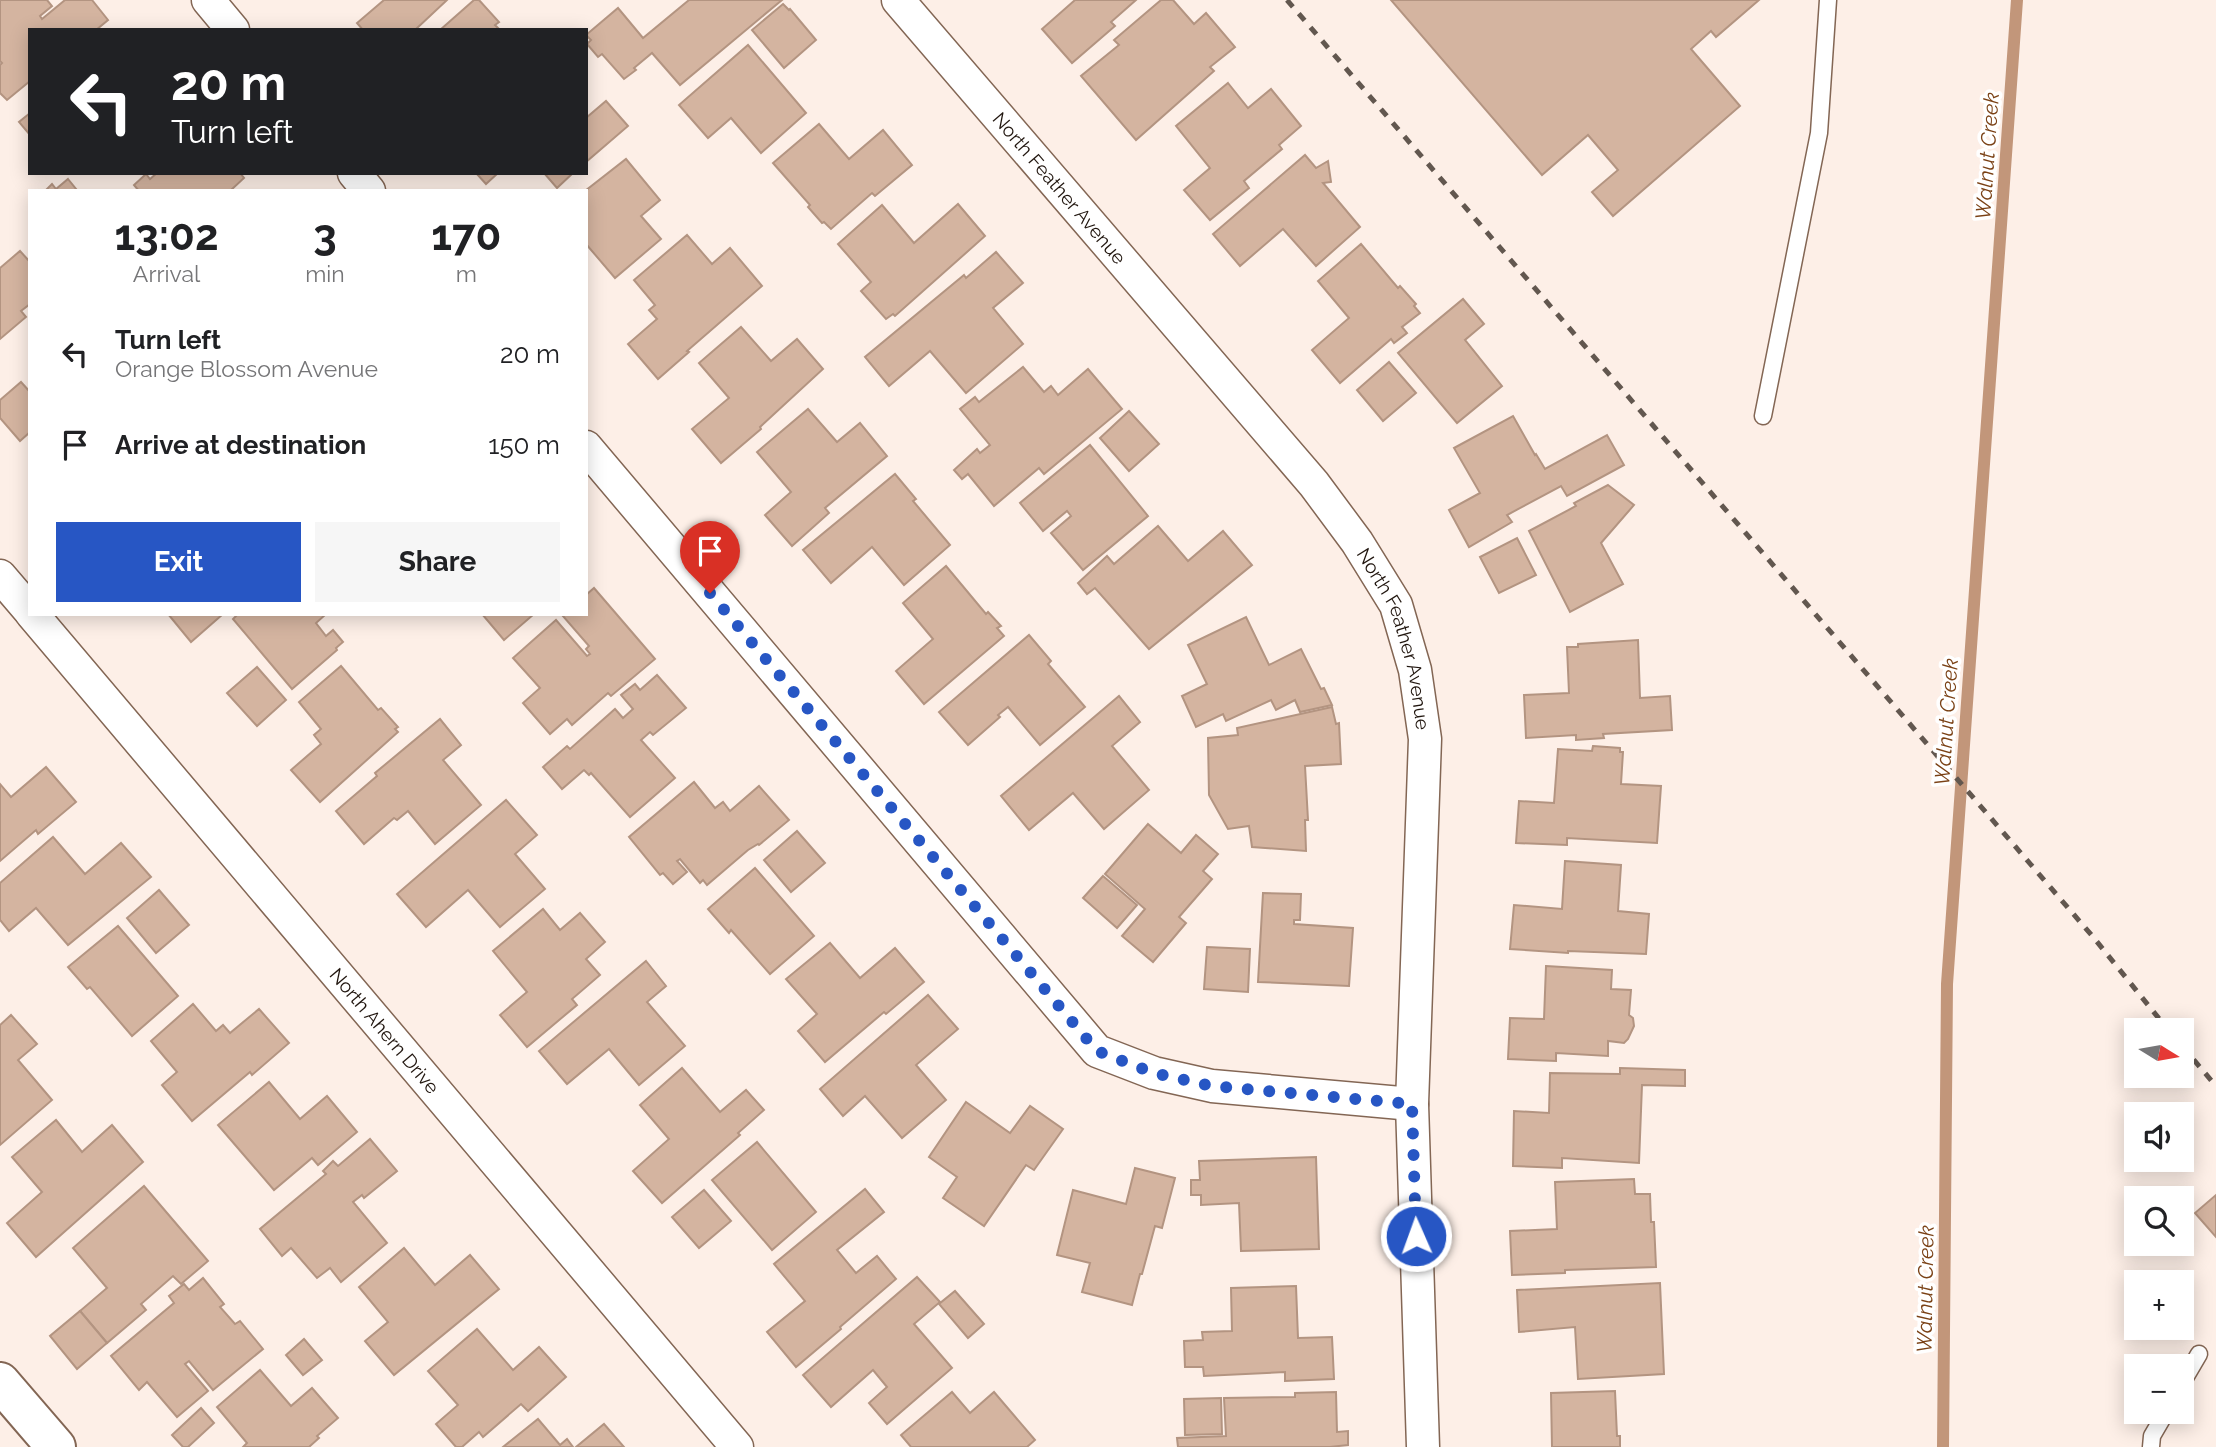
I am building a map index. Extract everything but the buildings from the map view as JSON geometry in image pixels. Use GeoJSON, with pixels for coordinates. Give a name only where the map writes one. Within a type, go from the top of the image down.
{"type":"FeatureCollection","features":[{"type":"Feature","properties":{"kind":"street"},"geometry":{"type":"LineString","coordinates":[[208,0],[231,28]]}},
{"type":"Feature","properties":{"kind":"street","name":"North Feather Avenue"},"geometry":{"type":"LineString","coordinates":[[898,0],[1314,484],[1357,542],[1396,605],[1415,670],[1425,738],[1412,1104],[1423,1447]]}},
{"type":"Feature","properties":{"kind":"street"},"geometry":{"type":"LineString","coordinates":[[356,175],[367,189]]}},
{"type":"Feature","properties":{"kind":"street"},"geometry":{"type":"LineString","coordinates":[[588,449],[1097,1051],[1154,1073],[1212,1086],[1412,1104]]}},
{"type":"Feature","properties":{"kind":"street","name":"North Ahern Drive"},"geometry":{"type":"LineString","coordinates":[[0,576],[28,609]]}},
{"type":"Feature","properties":{"kind":"street","name":"North Ahern Drive"},"geometry":{"type":"LineString","coordinates":[[34,616],[737,1447]]}},
{"type":"Feature","properties":{"kind":"street"},"geometry":{"type":"LineString","coordinates":[[0,1381],[55,1447]]}},
{"type":"Feature","properties":{"kind":"lane"},"geometry":{"type":"LineString","coordinates":[[1763,416],[1819,134],[1828,0]]}},
{"type":"Feature","properties":{"kind":"lane"},"geometry":{"type":"LineString","coordinates":[[2194,1363],[2199,1354]]}},
{"type":"Feature","properties":{"kind":"lane"},"geometry":{"type":"LineString","coordinates":[[2151,1447],[2152,1436],[2159,1424]]}},
{"type":"Feature","properties":{"kind":"waterway","name":"Walnut Creek"},"geometry":{"type":"LineString","coordinates":[[1943,1447],[1947,984],[2017,0]]}},
{"type":"Feature","properties":{"kind":"railway"},"geometry":{"type":"LineString","coordinates":[[1287,0],[2094,938],[2159,1018]]}},
{"type":"Feature","properties":{"kind":"railway"},"geometry":{"type":"LineString","coordinates":[[2194,1060],[2216,1086]]}},
{"type":"Feature","properties":{"kind":"route"},"geometry":{"type":"LineString","coordinates":[[710,593],[1097,1051],[1154,1073],[1212,1086],[1412,1104],[1416,1236]]}}]}
